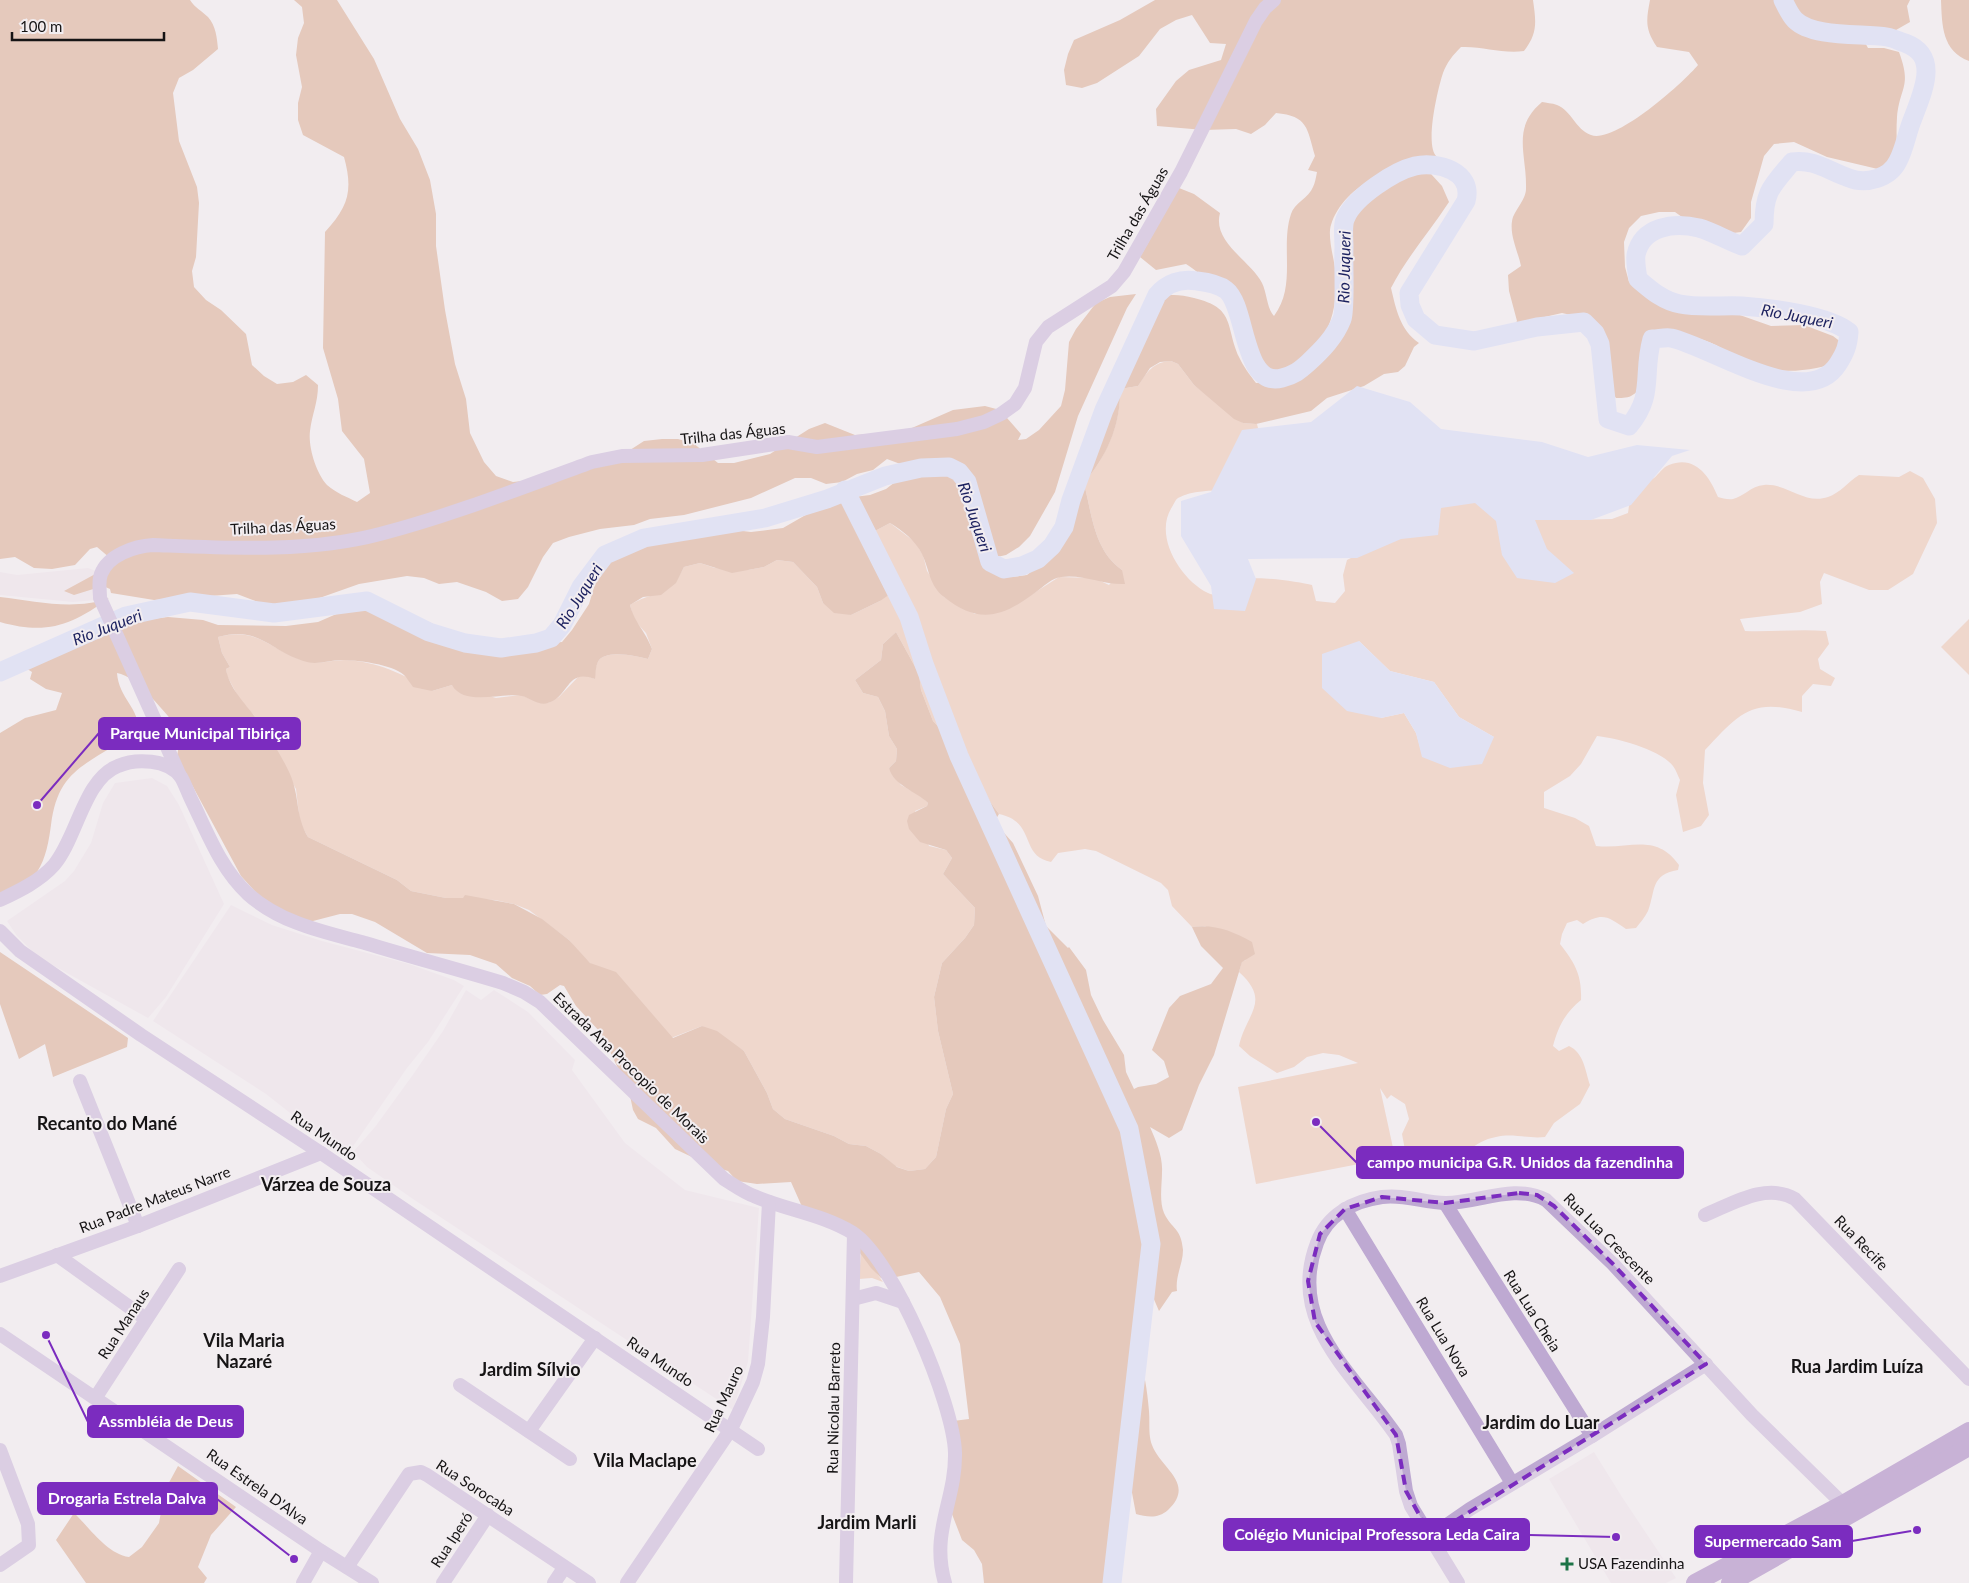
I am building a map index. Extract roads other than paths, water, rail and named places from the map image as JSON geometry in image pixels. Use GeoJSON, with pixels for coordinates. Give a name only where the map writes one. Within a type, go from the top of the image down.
{"type":"FeatureCollection","features":[{"type":"Feature","properties":{"kind":"main road"},"geometry":{"type":"LineString","coordinates":[[1695,1583],[1843,1504],[1969,1431]]}},
{"type":"Feature","properties":{"kind":"main road"},"geometry":{"type":"LineString","coordinates":[[1730,1583],[1969,1447]]}},
{"type":"Feature","properties":{"kind":"street","name":"Trilha das Águas"},"geometry":{"type":"LineString","coordinates":[[124,650],[100,598],[99,584],[104,567],[124,552],[141,546],[271,547],[335,542],[380,534],[600,461],[622,456],[702,455],[788,442],[817,447],[957,429],[1001,414],[1016,404],[1026,388],[1036,342],[1048,327],[1112,286],[1124,272],[1181,172],[1256,21],[1265,8],[1274,0]]}},
{"type":"Feature","properties":{"kind":"street","name":"Estrada Ana Procopio de Morais"},"geometry":{"type":"LineString","coordinates":[[124,650],[180,776],[225,868],[237,883],[264,907],[290,920],[326,932],[471,973],[524,992],[559,1019],[724,1179],[748,1193],[770,1202],[815,1215],[854,1234],[876,1255],[903,1302],[932,1370],[953,1436],[954,1467],[942,1520],[940,1546],[940,1565],[945,1583]]}},
{"type":"Feature","properties":{"kind":"street"},"geometry":{"type":"LineString","coordinates":[[0,900],[21,890],[53,866],[65,849],[95,785],[105,774],[117,766],[133,762],[151,762],[164,765],[180,776]]}},
{"type":"Feature","properties":{"kind":"street","name":"Rua Mundo"},"geometry":{"type":"LineString","coordinates":[[0,931],[20,951],[141,1036],[321,1153],[758,1449]]}},
{"type":"Feature","properties":{"kind":"street"},"geometry":{"type":"LineString","coordinates":[[80,1081],[138,1226]]}},
{"type":"Feature","properties":{"kind":"street","name":"Rua Padre Mateus Narre"},"geometry":{"type":"LineString","coordinates":[[0,1276],[138,1226],[321,1153]]}},
{"type":"Feature","properties":{"kind":"street","name":"Rua Lua Crescente"},"geometry":{"type":"LineString","coordinates":[[1458,1583],[1411,1506],[1406,1491],[1396,1435],[1321,1335],[1310,1307],[1308,1281],[1315,1247],[1325,1226],[1345,1209],[1365,1201],[1398,1196],[1445,1203],[1518,1192],[1537,1195],[1546,1200],[1613,1264],[1752,1415],[1843,1504]]}},
{"type":"Feature","properties":{"kind":"street","name":"Rua Recife"},"geometry":{"type":"LineString","coordinates":[[1705,1215],[1766,1192],[1778,1192],[1795,1199],[1969,1379]]}},
{"type":"Feature","properties":{"kind":"street","name":"Rua Mauro"},"geometry":{"type":"LineString","coordinates":[[627,1583],[731,1429],[753,1382],[758,1364],[770,1202]]}},
{"type":"Feature","properties":{"kind":"street","name":"Rua Lua Cheia"},"geometry":{"type":"LineString","coordinates":[[1445,1203],[1592,1436]]}},
{"type":"Feature","properties":{"kind":"street","name":"Rua Lua Nova"},"geometry":{"type":"LineString","coordinates":[[1345,1209],[1512,1483]]}},
{"type":"Feature","properties":{"kind":"street","name":"Rua Nicolau Barreto"},"geometry":{"type":"LineString","coordinates":[[846,1583],[854,1234]]}},
{"type":"Feature","properties":{"kind":"street"},"geometry":{"type":"LineString","coordinates":[[57,1255],[146,1319]]}},
{"type":"Feature","properties":{"kind":"street","name":"Rua Manaus"},"geometry":{"type":"LineString","coordinates":[[96,1398],[179,1269]]}},
{"type":"Feature","properties":{"kind":"street"},"geometry":{"type":"LineString","coordinates":[[852,1299],[876,1293],[903,1302]]}},
{"type":"Feature","properties":{"kind":"street","name":"Rua Estrela D'Alva"},"geometry":{"type":"LineString","coordinates":[[0,1334],[372,1583]]}},
{"type":"Feature","properties":{"kind":"street"},"geometry":{"type":"LineString","coordinates":[[529,1431],[595,1338]]}},
{"type":"Feature","properties":{"kind":"street"},"geometry":{"type":"LineString","coordinates":[[1431,1536],[1512,1483],[1592,1436],[1706,1364]]}},
{"type":"Feature","properties":{"kind":"street"},"geometry":{"type":"LineString","coordinates":[[460,1385],[570,1459]]}},
{"type":"Feature","properties":{"kind":"street"},"geometry":{"type":"LineString","coordinates":[[0,1450],[28,1524],[29,1545],[0,1565]]}},
{"type":"Feature","properties":{"kind":"street","name":"Rua Sorocaba"},"geometry":{"type":"LineString","coordinates":[[348,1567],[409,1474],[421,1472],[588,1583]]}},
{"type":"Feature","properties":{"kind":"street","name":"Rua Iperó"},"geometry":{"type":"LineString","coordinates":[[443,1583],[488,1515]]}},
{"type":"Feature","properties":{"kind":"street"},"geometry":{"type":"LineString","coordinates":[[303,1583],[322,1551]]}},
{"type":"Feature","properties":{"kind":"street"},"geometry":{"type":"LineString","coordinates":[[554,1583],[564,1568]]}},
{"type":"Feature","properties":{"kind":"water"},"geometry":{"type":"Polygon","coordinates":[[[1357,386],[1410,402],[1441,429],[1542,442],[1588,457],[1637,445],[1690,450],[1672,456],[1631,505],[1591,520],[1535,520],[1547,549],[1574,573],[1555,583],[1517,578],[1502,555],[1496,521],[1475,503],[1441,508],[1438,535],[1401,539],[1357,558],[1248,559],[1256,579],[1245,611],[1214,609],[1211,586],[1181,536],[1181,501],[1211,492],[1242,430],[1311,422],[1357,386]]]}},
{"type":"Feature","properties":{"kind":"water"},"geometry":{"type":"Polygon","coordinates":[[[1359,641],[1390,671],[1434,682],[1459,717],[1494,737],[1482,764],[1450,768],[1422,757],[1416,733],[1404,713],[1381,718],[1347,711],[1322,688],[1322,654],[1359,641]]]}},
{"type":"Feature","properties":{"kind":"waterway","name":"Rio Juqueri"},"geometry":{"type":"LineString","coordinates":[[0,672],[126,616],[190,602],[274,613],[367,601],[429,632],[465,643],[501,648],[536,643],[551,638],[562,625],[581,587],[605,555],[644,538],[765,518],[827,499],[885,476],[921,468],[949,467],[959,472],[967,482],[990,562],[1004,569],[1022,566],[1038,559],[1052,546],[1064,527],[1071,500],[1104,410],[1157,295],[1165,287],[1185,280],[1208,283],[1223,288],[1233,299],[1252,359],[1259,371],[1269,378],[1282,378],[1293,374],[1305,366],[1323,348],[1336,332],[1342,319],[1344,227],[1346,217],[1366,193],[1386,179],[1415,166],[1433,165],[1452,170],[1459,175],[1467,191],[1466,201],[1409,293],[1410,305],[1416,319],[1435,335],[1474,341],[1537,327],[1584,322],[1595,333],[1600,344],[1608,419],[1629,426],[1637,415],[1645,394],[1652,339],[1671,338],[1758,373],[1782,380],[1805,382],[1824,377],[1838,364],[1847,345],[1849,332],[1840,326],[1798,313],[1742,306],[1695,306],[1674,303],[1638,279],[1636,267],[1636,255],[1639,245],[1652,232],[1670,226],[1699,228],[1742,246],[1764,224],[1764,213],[1770,190],[1792,162],[1808,162],[1849,178],[1863,181],[1883,176],[1898,161],[1924,86],[1926,65],[1922,56],[1916,49],[1889,37],[1839,34],[1814,30],[1803,26],[1793,18],[1783,0]]}},
{"type":"Feature","properties":{"kind":"waterway"},"geometry":{"type":"LineString","coordinates":[[845,490],[909,617],[924,664],[959,756],[1129,1129],[1151,1244],[1112,1583]]}},
{"type":"Feature","properties":{"kind":"place","name":"Parque Municipal Tibiriça"},"geometry":{"type":"Point","coordinates":[37,805]}},
{"type":"Feature","properties":{"kind":"place","name":"campo municipa G.R. Unidos da fazendinha"},"geometry":{"type":"Point","coordinates":[1316,1122]}},
{"type":"Feature","properties":{"kind":"place","name":"Assmbléia de Deus"},"geometry":{"type":"Point","coordinates":[46,1335]}},
{"type":"Feature","properties":{"kind":"place","name":"Supermercado Sam"},"geometry":{"type":"Point","coordinates":[1917,1530]}},
{"type":"Feature","properties":{"kind":"place","name":"Colégio Municipal Professora Leda Caira"},"geometry":{"type":"Point","coordinates":[1616,1537]}},
{"type":"Feature","properties":{"kind":"place","name":"Drogaria Estrela Dalva"},"geometry":{"type":"Point","coordinates":[294,1559]}},
{"type":"Feature","properties":{"kind":"place","name":"USA Fazendinha"},"geometry":{"type":"Point","coordinates":[1567,1564]}},
{"type":"Feature","properties":{"kind":"district","name":"Recanto do Mané"},"geometry":{"type":"Point","coordinates":[107,1124]}},
{"type":"Feature","properties":{"kind":"district","name":"Várzea de Souza"},"geometry":{"type":"Point","coordinates":[326,1185]}},
{"type":"Feature","properties":{"kind":"district","name":"Vila Maria Nazaré"},"geometry":{"type":"Point","coordinates":[244,1351]}},
{"type":"Feature","properties":{"kind":"district","name":"Rua Jardim Luíza"},"geometry":{"type":"Point","coordinates":[1857,1367]}},
{"type":"Feature","properties":{"kind":"district","name":"Jardim Sílvio"},"geometry":{"type":"Point","coordinates":[530,1370]}},
{"type":"Feature","properties":{"kind":"district","name":"Jardim do Luar"},"geometry":{"type":"Point","coordinates":[1541,1423]}},
{"type":"Feature","properties":{"kind":"district","name":"Vila Maclape"},"geometry":{"type":"Point","coordinates":[645,1461]}},
{"type":"Feature","properties":{"kind":"district","name":"Jardim Marli"},"geometry":{"type":"Point","coordinates":[867,1523]}}]}
